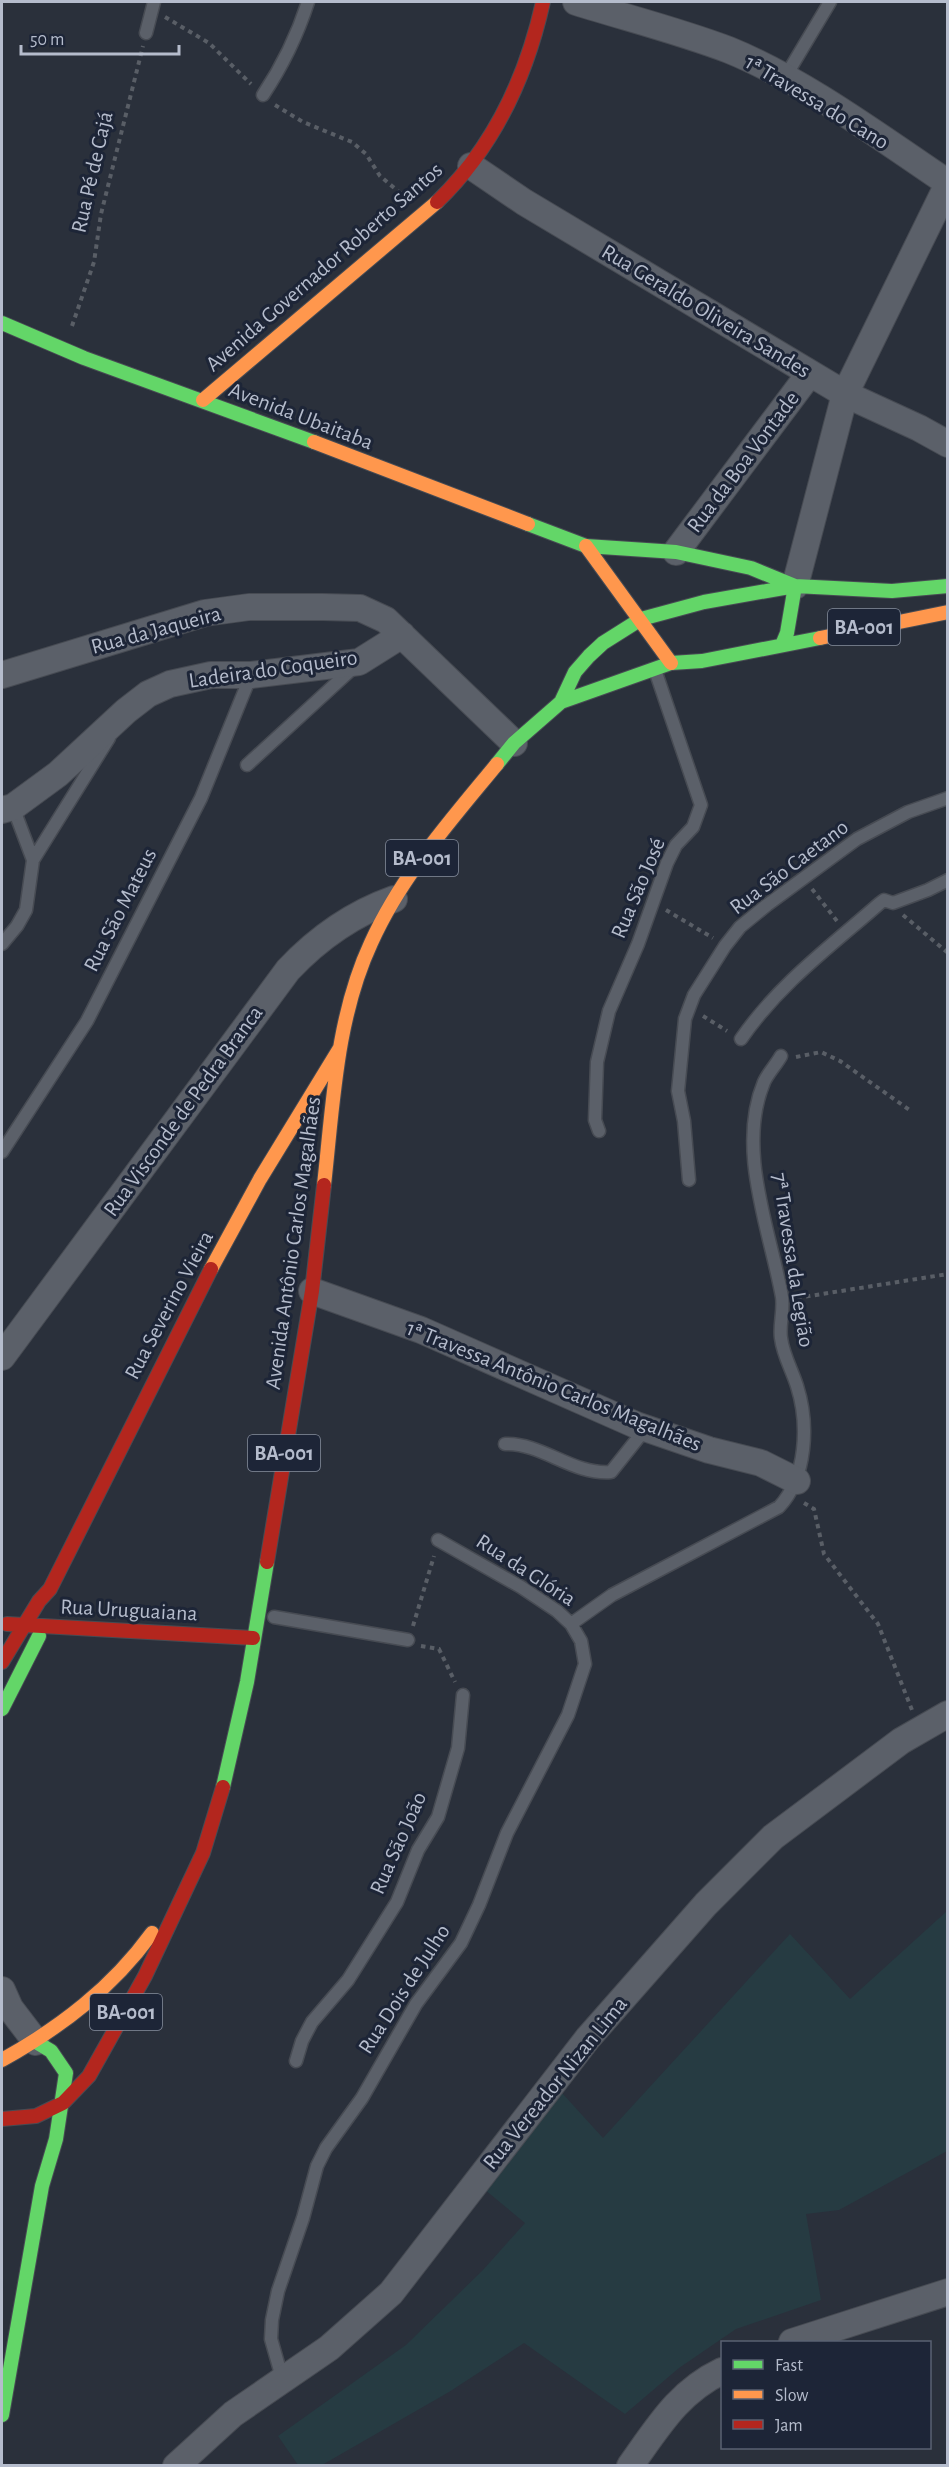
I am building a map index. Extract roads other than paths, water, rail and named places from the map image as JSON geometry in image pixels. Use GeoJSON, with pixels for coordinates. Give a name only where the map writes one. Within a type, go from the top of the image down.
{"type":"FeatureCollection","features":[{"type":"Feature","properties":{"kind":"main road","name":"Avenida Governador Roberto Santos"},"geometry":{"type":"LineString","coordinates":[[202,400],[423,214],[471,166],[498,123],[526,68],[543,2]]}},
{"type":"Feature","properties":{"kind":"main road","name":"Avenida Ubaitaba"},"geometry":{"type":"LineString","coordinates":[[2,323],[61,348],[586,546],[676,552],[751,568],[795,586]]}},
{"type":"Feature","properties":{"kind":"main road"},"geometry":{"type":"LineString","coordinates":[[586,546],[671,663]]}},
{"type":"Feature","properties":{"kind":"main road","name":"Avenida Ubaitaba"},"geometry":{"type":"LineString","coordinates":[[641,619],[704,602],[795,586],[892,591],[948,586]]}},
{"type":"Feature","properties":{"kind":"main road"},"geometry":{"type":"LineString","coordinates":[[782,645],[787,633],[795,586]]}},
{"type":"Feature","properties":{"kind":"main road","name":"BA-001"},"geometry":{"type":"LineString","coordinates":[[671,663],[702,661],[948,612]]}},
{"type":"Feature","properties":{"kind":"main road","name":"Avenida Antônio Carlos Magalhães"},"geometry":{"type":"LineString","coordinates":[[561,702],[575,672],[589,656],[603,642],[641,619]]}},
{"type":"Feature","properties":{"kind":"main road","name":"Avenida Antônio Carlos Magalhães"},"geometry":{"type":"LineString","coordinates":[[2,2119],[36,2116],[63,2103],[89,2076],[117,2031],[203,1853],[228,1768],[247,1682],[312,1292],[340,1048],[351,1001],[370,944],[394,899],[434,841],[514,743],[561,702],[671,663]]}},
{"type":"Feature","properties":{"kind":"main road","name":"Rua Severino Vieira"},"geometry":{"type":"LineString","coordinates":[[2,1662],[23,1625],[50,1589],[159,1365],[273,1155],[340,1048]]}},
{"type":"Feature","properties":{"kind":"main road","name":"Rua Severino Vieira"},"geometry":{"type":"LineString","coordinates":[[2,1709],[27,1664],[52,1605],[50,1589]]}},
{"type":"Feature","properties":{"kind":"main road","name":"Rua Uruguaiana"},"geometry":{"type":"LineString","coordinates":[[2,1623],[253,1638]]}},
{"type":"Feature","properties":{"kind":"main road","name":"Avenida Antônio Carlos Magalhães"},"geometry":{"type":"LineString","coordinates":[[2,2060],[72,2019],[115,1978],[150,1936],[203,1853]]}},
{"type":"Feature","properties":{"kind":"main road"},"geometry":{"type":"LineString","coordinates":[[2,2415],[11,2298],[63,2103],[66,2073],[51,2051],[36,2042]]}},
{"type":"Feature","properties":{"kind":"street","name":"1ª Travessa do Cano"},"geometry":{"type":"LineString","coordinates":[[576,2],[728,50],[784,79],[948,184]]}},
{"type":"Feature","properties":{"kind":"street","name":"Rua Geraldo Oliveira Sandes"},"geometry":{"type":"LineString","coordinates":[[471,166],[524,202],[845,394],[948,444]]}},
{"type":"Feature","properties":{"kind":"street"},"geometry":{"type":"LineString","coordinates":[[795,586],[845,394],[948,184]]}},
{"type":"Feature","properties":{"kind":"street","name":"Rua da Boa Vontade"},"geometry":{"type":"LineString","coordinates":[[676,552],[810,373]]}},
{"type":"Feature","properties":{"kind":"street","name":"Rua da Jaqueira"},"geometry":{"type":"LineString","coordinates":[[2,675],[206,613],[249,607],[360,608],[386,620],[514,743]]}},
{"type":"Feature","properties":{"kind":"street","name":"Ladeira do Coqueiro"},"geometry":{"type":"LineString","coordinates":[[7,808],[58,774],[126,711],[148,694],[170,684],[211,675],[251,675],[359,662],[402,635]]}},
{"type":"Feature","properties":{"kind":"street","name":"Rua Visconde de Pedra Branca"},"geometry":{"type":"LineString","coordinates":[[2,1357],[288,970],[307,949],[339,924],[368,908],[394,899]]}},
{"type":"Feature","properties":{"kind":"street","name":"1ª Travessa Antônio Carlos Magalhães"},"geometry":{"type":"LineString","coordinates":[[312,1292],[421,1330],[646,1428],[709,1450],[761,1463],[793,1487]]}},
{"type":"Feature","properties":{"kind":"street","name":"Rua Vereador Nizan Lima"},"geometry":{"type":"LineString","coordinates":[[176,2466],[233,2414],[329,2348],[391,2293],[588,2038],[706,1904],[773,1837],[892,1747],[948,1714]]}},
{"type":"Feature","properties":{"kind":"street"},"geometry":{"type":"LineString","coordinates":[[2,1990],[10,2008],[36,2042]]}},
{"type":"Feature","properties":{"kind":"street"},"geometry":{"type":"LineString","coordinates":[[798,2341],[947,2295]]}},
{"type":"Feature","properties":{"kind":"street"},"geometry":{"type":"LineString","coordinates":[[630,2466],[671,2407],[707,2378],[721,2372]]}},
{"type":"Feature","properties":{"kind":"lane"},"geometry":{"type":"LineString","coordinates":[[263,95],[282,67],[298,35],[308,2]]}},
{"type":"Feature","properties":{"kind":"lane"},"geometry":{"type":"LineString","coordinates":[[784,79],[830,2]]}},
{"type":"Feature","properties":{"kind":"lane"},"geometry":{"type":"LineString","coordinates":[[146,33],[153,6]]}},
{"type":"Feature","properties":{"kind":"lane"},"geometry":{"type":"LineString","coordinates":[[247,765],[359,662]]}},
{"type":"Feature","properties":{"kind":"lane","name":"Rua São José"},"geometry":{"type":"LineString","coordinates":[[599,1131],[595,1120],[597,1062],[609,1011],[676,845],[693,826],[701,805],[655,668]]}},
{"type":"Feature","properties":{"kind":"lane","name":"Rua São Mateus"},"geometry":{"type":"LineString","coordinates":[[2,1152],[87,1021],[201,798],[251,675]]}},
{"type":"Feature","properties":{"kind":"lane"},"geometry":{"type":"LineString","coordinates":[[2,944],[17,926],[26,910],[33,860],[126,711]]}},
{"type":"Feature","properties":{"kind":"lane","name":"Rua São Caetano"},"geometry":{"type":"LineString","coordinates":[[689,1180],[684,1121],[678,1091],[685,1019],[694,995],[725,946],[741,927],[857,839],[908,812],[948,798]]}},
{"type":"Feature","properties":{"kind":"lane"},"geometry":{"type":"LineString","coordinates":[[7,808],[33,860]]}},
{"type":"Feature","properties":{"kind":"lane"},"geometry":{"type":"LineString","coordinates":[[741,1039],[755,1018],[796,975],[880,903],[884,900],[893,903],[928,891],[948,880]]}},
{"type":"Feature","properties":{"kind":"lane","name":"7ª Travessa da Legião"},"geometry":{"type":"LineString","coordinates":[[781,1056],[764,1082],[754,1114],[753,1144],[767,1236],[782,1300],[780,1336],[798,1389],[804,1426],[793,1487]]}},
{"type":"Feature","properties":{"kind":"lane"},"geometry":{"type":"LineString","coordinates":[[505,1444],[522,1443],[578,1467],[600,1473],[611,1472],[646,1428]]}},
{"type":"Feature","properties":{"kind":"lane","name":"Rua da Glória"},"geometry":{"type":"LineString","coordinates":[[438,1540],[521,1587],[571,1624],[612,1594],[779,1507],[793,1487]]}},
{"type":"Feature","properties":{"kind":"lane"},"geometry":{"type":"LineString","coordinates":[[274,1617],[408,1640]]}},
{"type":"Feature","properties":{"kind":"lane","name":"Rua Dois de Julho"},"geometry":{"type":"LineString","coordinates":[[283,2381],[271,2339],[272,2320],[278,2291],[303,2218],[317,2166],[326,2148],[362,2097],[416,2004],[461,1943],[479,1905],[507,1833],[568,1715],[585,1656],[581,1641],[571,1624]]}},
{"type":"Feature","properties":{"kind":"lane","name":"Rua São João"},"geometry":{"type":"LineString","coordinates":[[296,2061],[302,2040],[312,2022],[348,1980],[397,1902],[418,1850],[438,1817],[458,1748],[463,1695]]}}]}
